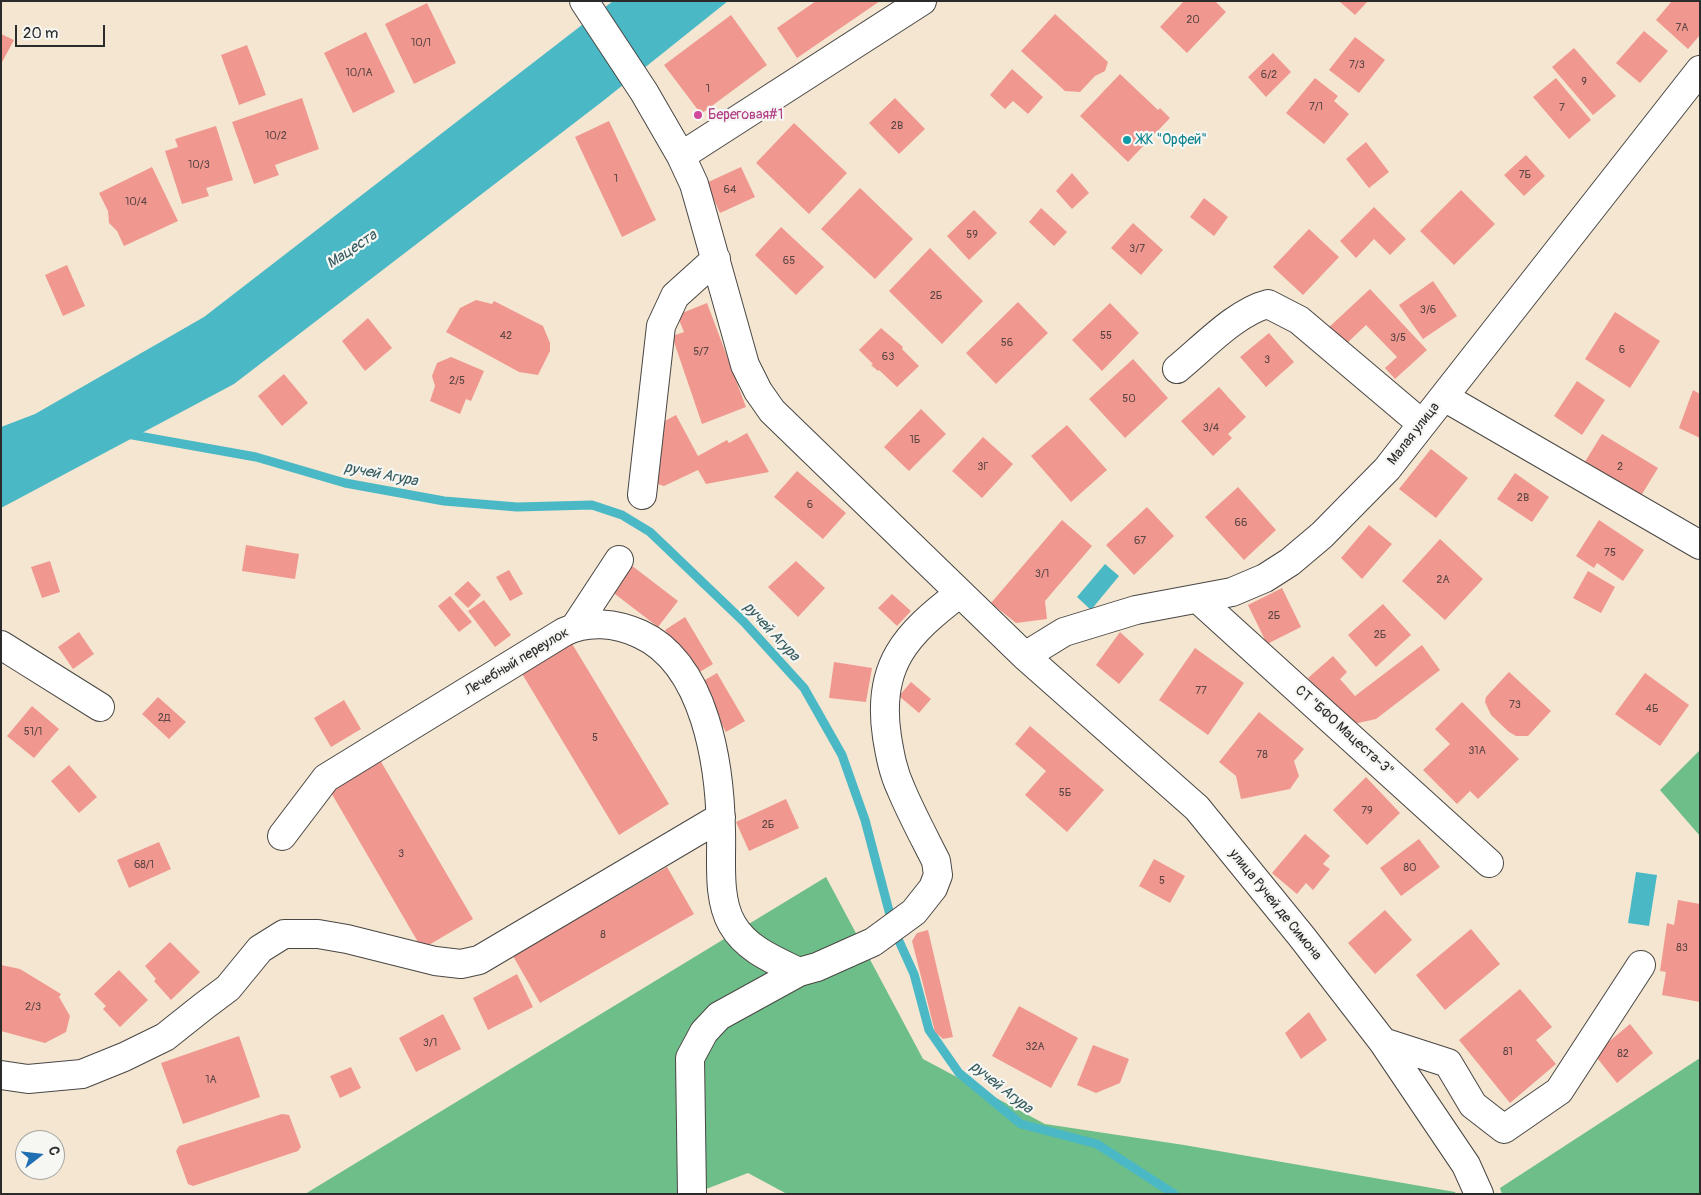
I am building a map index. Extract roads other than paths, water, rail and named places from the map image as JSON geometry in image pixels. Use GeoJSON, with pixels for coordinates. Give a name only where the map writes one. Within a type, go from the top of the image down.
{"type":"FeatureCollection","features":[{"type":"Feature","properties":{"kind":"street","name":"улица Ручей де Симона"},"geometry":{"type":"LineString","coordinates":[[584,1],[644,92],[681,156],[694,184],[745,365],[758,391],[772,411],[1025,656],[1197,808],[1383,1042],[1466,1165],[1479,1194]]}},
{"type":"Feature","properties":{"kind":"street"},"geometry":{"type":"LineString","coordinates":[[681,156],[922,1]]}},
{"type":"Feature","properties":{"kind":"street","name":"Малая улица"},"geometry":{"type":"LineString","coordinates":[[1025,656],[1064,632],[1136,610],[1232,592],[1265,578],[1290,562],[1322,535],[1387,469],[1700,70]]}},
{"type":"Feature","properties":{"kind":"street"},"geometry":{"type":"LineString","coordinates":[[642,495],[661,326],[676,296],[716,258]]}},
{"type":"Feature","properties":{"kind":"street"},"geometry":{"type":"LineString","coordinates":[[1177,369],[1236,320],[1256,307],[1268,304],[1300,320],[1422,424]]}},
{"type":"Feature","properties":{"kind":"street"},"geometry":{"type":"LineString","coordinates":[[1444,397],[1700,545]]}},
{"type":"Feature","properties":{"kind":"street"},"geometry":{"type":"LineString","coordinates":[[575,627],[619,560]]}},
{"type":"Feature","properties":{"kind":"street"},"geometry":{"type":"LineString","coordinates":[[692,1194],[690,1058],[704,1032],[719,1016],[798,972],[817,967],[873,942],[914,912],[932,888],[938,875],[936,861],[900,788],[890,760],[884,700],[890,671],[902,649],[933,614],[960,593]]}},
{"type":"Feature","properties":{"kind":"street","name":"СТ \"БФО Мацеста-3\""},"geometry":{"type":"LineString","coordinates":[[1198,599],[1489,863]]}},
{"type":"Feature","properties":{"kind":"street","name":"Лечебный переулок"},"geometry":{"type":"LineString","coordinates":[[282,836],[326,778],[575,627],[596,624],[624,626],[651,639],[670,654],[680,668],[701,708],[712,747],[721,817],[723,888],[731,923],[740,936],[753,947],[798,972]]}},
{"type":"Feature","properties":{"kind":"street"},"geometry":{"type":"LineString","coordinates":[[1,645],[100,707]]}},
{"type":"Feature","properties":{"kind":"street"},"geometry":{"type":"LineString","coordinates":[[1,1074],[28,1079],[82,1074],[124,1057],[165,1037],[228,988],[260,949],[284,934],[318,934],[347,939],[435,961],[452,963],[479,960],[721,817]]}},
{"type":"Feature","properties":{"kind":"street"},"geometry":{"type":"LineString","coordinates":[[1383,1042],[1448,1062],[1472,1105],[1504,1129],[1559,1091],[1641,965]]}},
{"type":"Feature","properties":{"kind":"water","name":"Мацеста"},"geometry":{"type":"Polygon","coordinates":[[[613,1],[728,1],[603,101],[234,384],[1,508],[1,427],[35,414],[204,317],[613,1]]]}},
{"type":"Feature","properties":{"kind":"water"},"geometry":{"type":"Polygon","coordinates":[[[1105,564],[1119,576],[1091,610],[1077,597],[1105,564]]]}},
{"type":"Feature","properties":{"kind":"water"},"geometry":{"type":"Polygon","coordinates":[[[1636,872],[1657,875],[1649,926],[1628,923],[1636,872]]]}},
{"type":"Feature","properties":{"kind":"waterway","name":"ручей Агура"},"geometry":{"type":"LineString","coordinates":[[127,434],[256,457],[345,483],[444,501],[517,507],[592,505],[622,515],[650,532],[744,622],[804,688],[842,755],[865,820],[894,930],[914,974],[929,1030],[959,1073],[1021,1124],[1097,1144],[1174,1194]]}},
{"type":"Feature","properties":{"kind":"place","name":"Береговая#1"},"geometry":{"type":"Point","coordinates":[698,115]}},
{"type":"Feature","properties":{"kind":"place","name":"ЖК \"Орфей\""},"geometry":{"type":"Point","coordinates":[1127,140]}}]}
